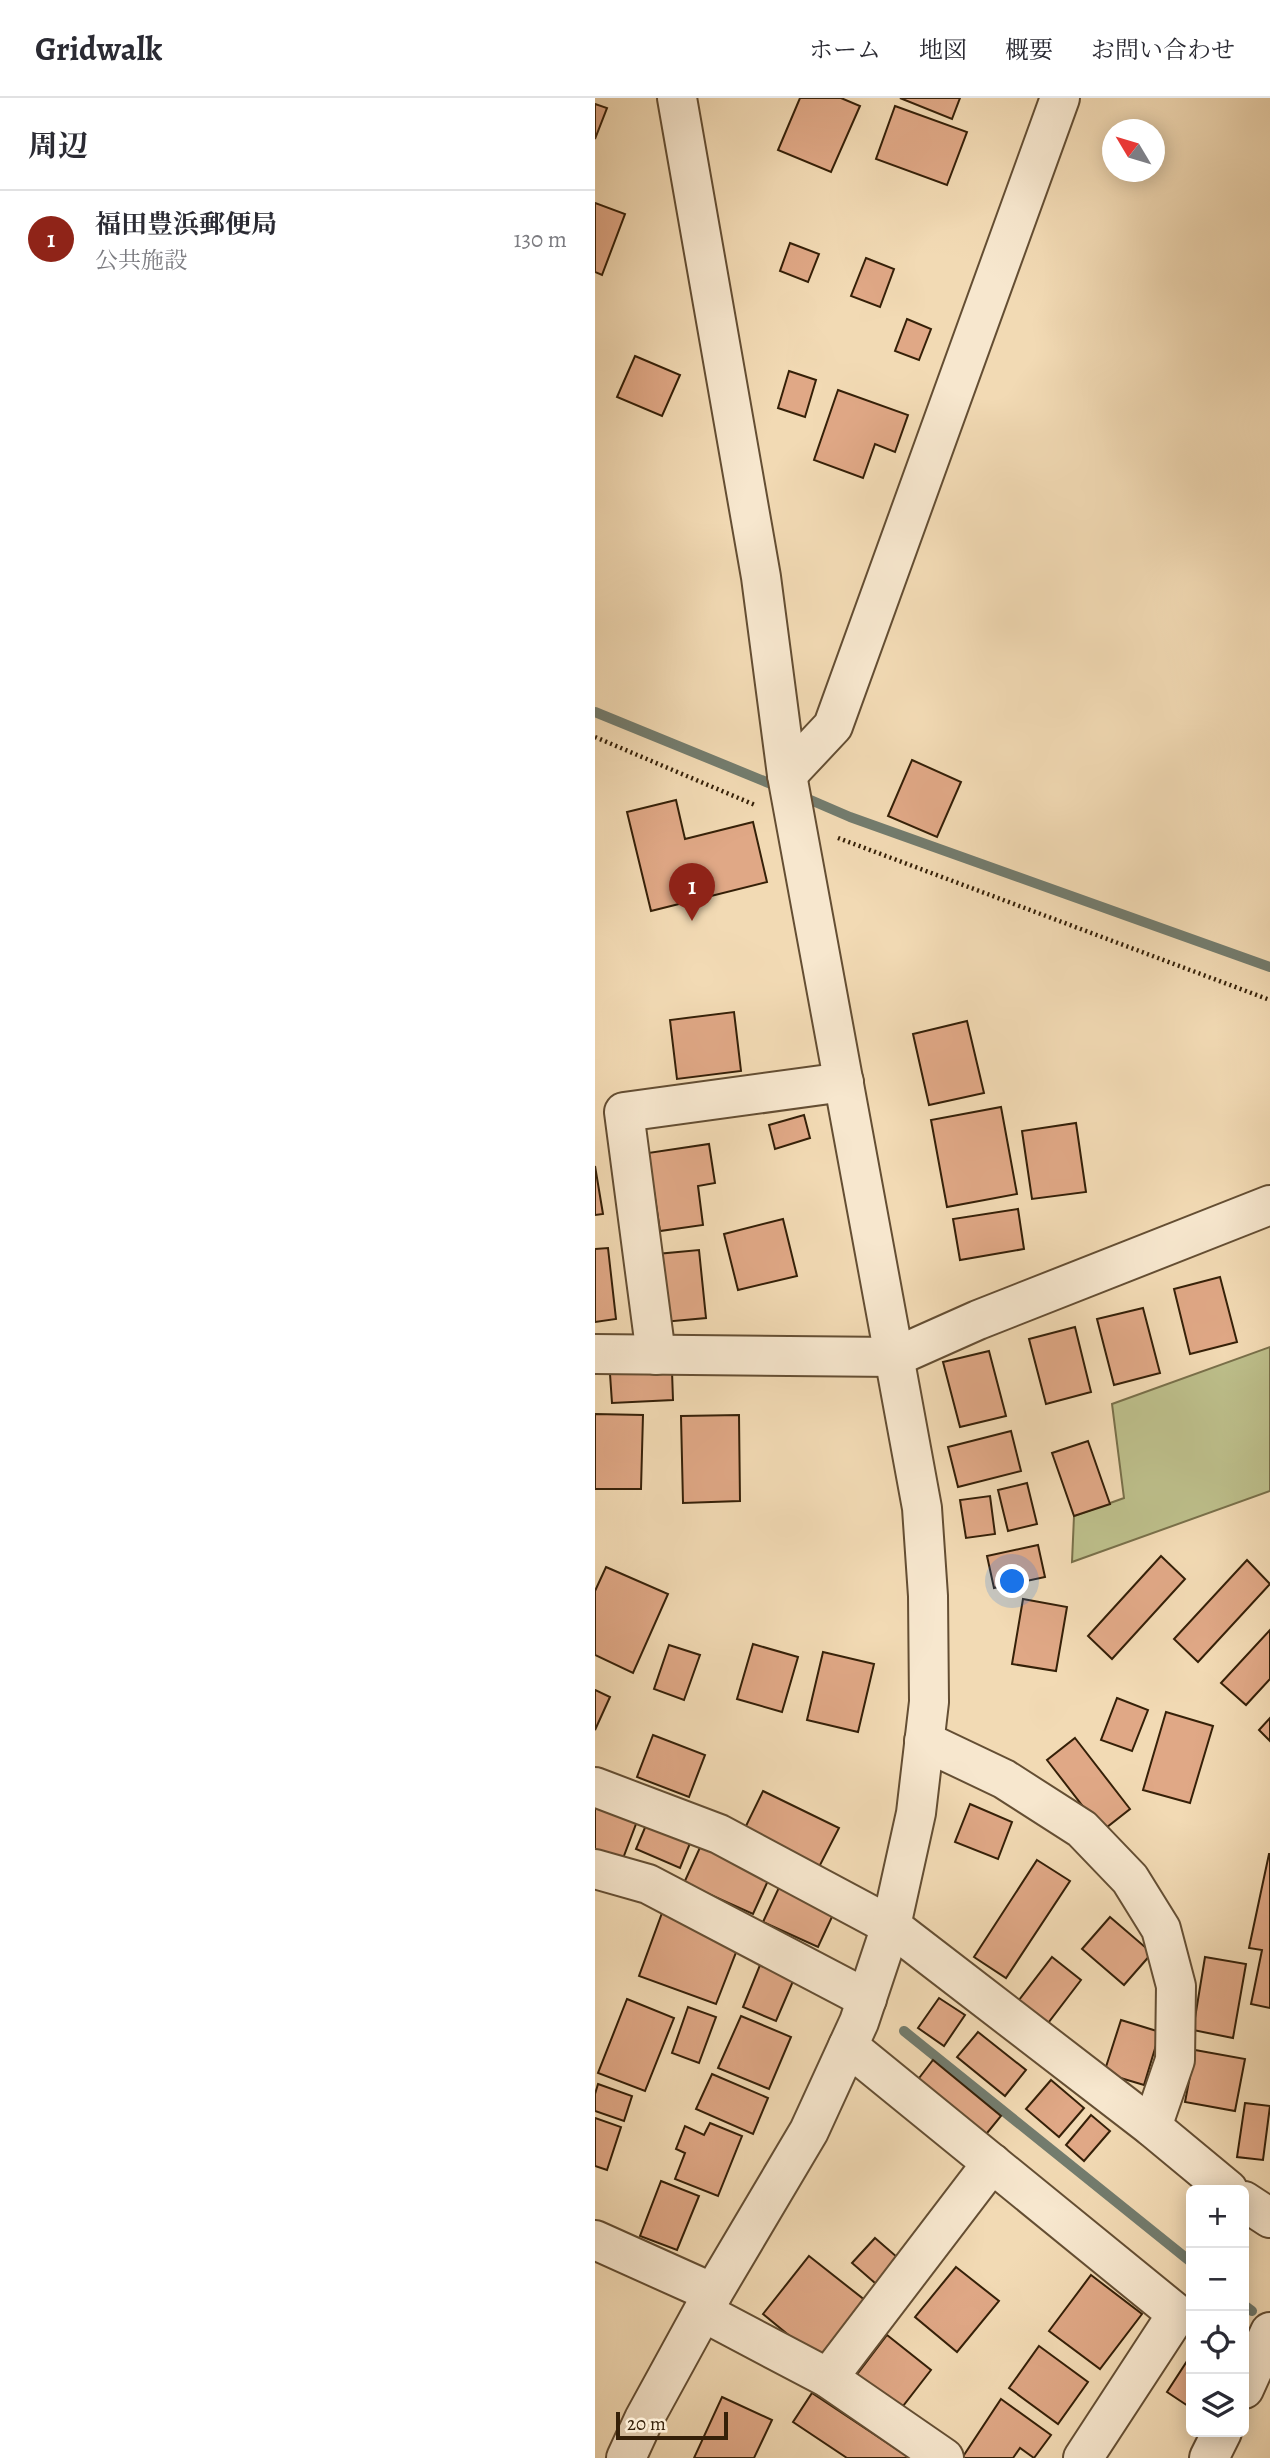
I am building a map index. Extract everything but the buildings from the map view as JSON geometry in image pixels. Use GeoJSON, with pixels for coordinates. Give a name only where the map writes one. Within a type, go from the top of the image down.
{"type":"FeatureCollection","features":[{"type":"Feature","properties":{"kind":"street"},"geometry":{"type":"LineString","coordinates":[[626,2458],[644,2419],[708,2302],[809,2131],[867,1999],[891,1926],[916,1813],[929,1702],[928,1596],[922,1508],[787,775],[761,577],[677,98]]}},
{"type":"Feature","properties":{"kind":"street"},"geometry":{"type":"LineString","coordinates":[[787,775],[833,726],[1060,98]]}},
{"type":"Feature","properties":{"kind":"street"},"geometry":{"type":"LineString","coordinates":[[656,1355],[624,1112],[844,1082]]}},
{"type":"Feature","properties":{"kind":"street"},"geometry":{"type":"LineString","coordinates":[[595,1354],[895,1357],[978,1320],[1270,1205]]}},
{"type":"Feature","properties":{"kind":"street"},"geometry":{"type":"LineString","coordinates":[[924,1741],[1004,1779],[1082,1829],[1130,1879],[1161,1929],[1176,1986],[1175,2060],[1152,2127]]}},
{"type":"Feature","properties":{"kind":"street"},"geometry":{"type":"LineString","coordinates":[[595,1787],[719,1834],[891,1926],[1152,2127],[1223,2185]]}},
{"type":"Feature","properties":{"kind":"street"},"geometry":{"type":"LineString","coordinates":[[595,1869],[648,1884],[867,1999]]}},
{"type":"Feature","properties":{"kind":"street"},"geometry":{"type":"LineString","coordinates":[[848,2046],[1177,2314],[1083,2458]]}},
{"type":"Feature","properties":{"kind":"street"},"geometry":{"type":"LineString","coordinates":[[828,2378],[992,2163]]}},
{"type":"Feature","properties":{"kind":"street"},"geometry":{"type":"LineString","coordinates":[[1249,2204],[1270,2218]]}},
{"type":"Feature","properties":{"kind":"street"},"geometry":{"type":"LineString","coordinates":[[595,2241],[606,2244],[708,2302],[828,2378],[944,2458]]}},
{"type":"Feature","properties":{"kind":"street"},"geometry":{"type":"LineString","coordinates":[[1249,2378],[1270,2332]]}},
{"type":"Feature","properties":{"kind":"street"},"geometry":{"type":"LineString","coordinates":[[1209,2458],[1220,2437]]}},
{"type":"Feature","properties":{"kind":"path"},"geometry":{"type":"LineString","coordinates":[[595,737],[796,822],[1270,1000]]}},
{"type":"Feature","properties":{"kind":"green space"},"geometry":{"type":"Polygon","coordinates":[[[1270,1347],[1270,1491],[1072,1562],[1074,1516],[1124,1498],[1112,1404],[1270,1347]]]}},
{"type":"Feature","properties":{"kind":"waterway"},"geometry":{"type":"LineString","coordinates":[[595,712],[781,788]]}},
{"type":"Feature","properties":{"kind":"waterway"},"geometry":{"type":"LineString","coordinates":[[799,795],[850,817],[1270,967]]}},
{"type":"Feature","properties":{"kind":"waterway"},"geometry":{"type":"LineString","coordinates":[[904,2031],[1186,2258]]}},
{"type":"Feature","properties":{"kind":"place","name":"福田豊浜郵便局"},"geometry":{"type":"Point","coordinates":[692,921]}}]}
